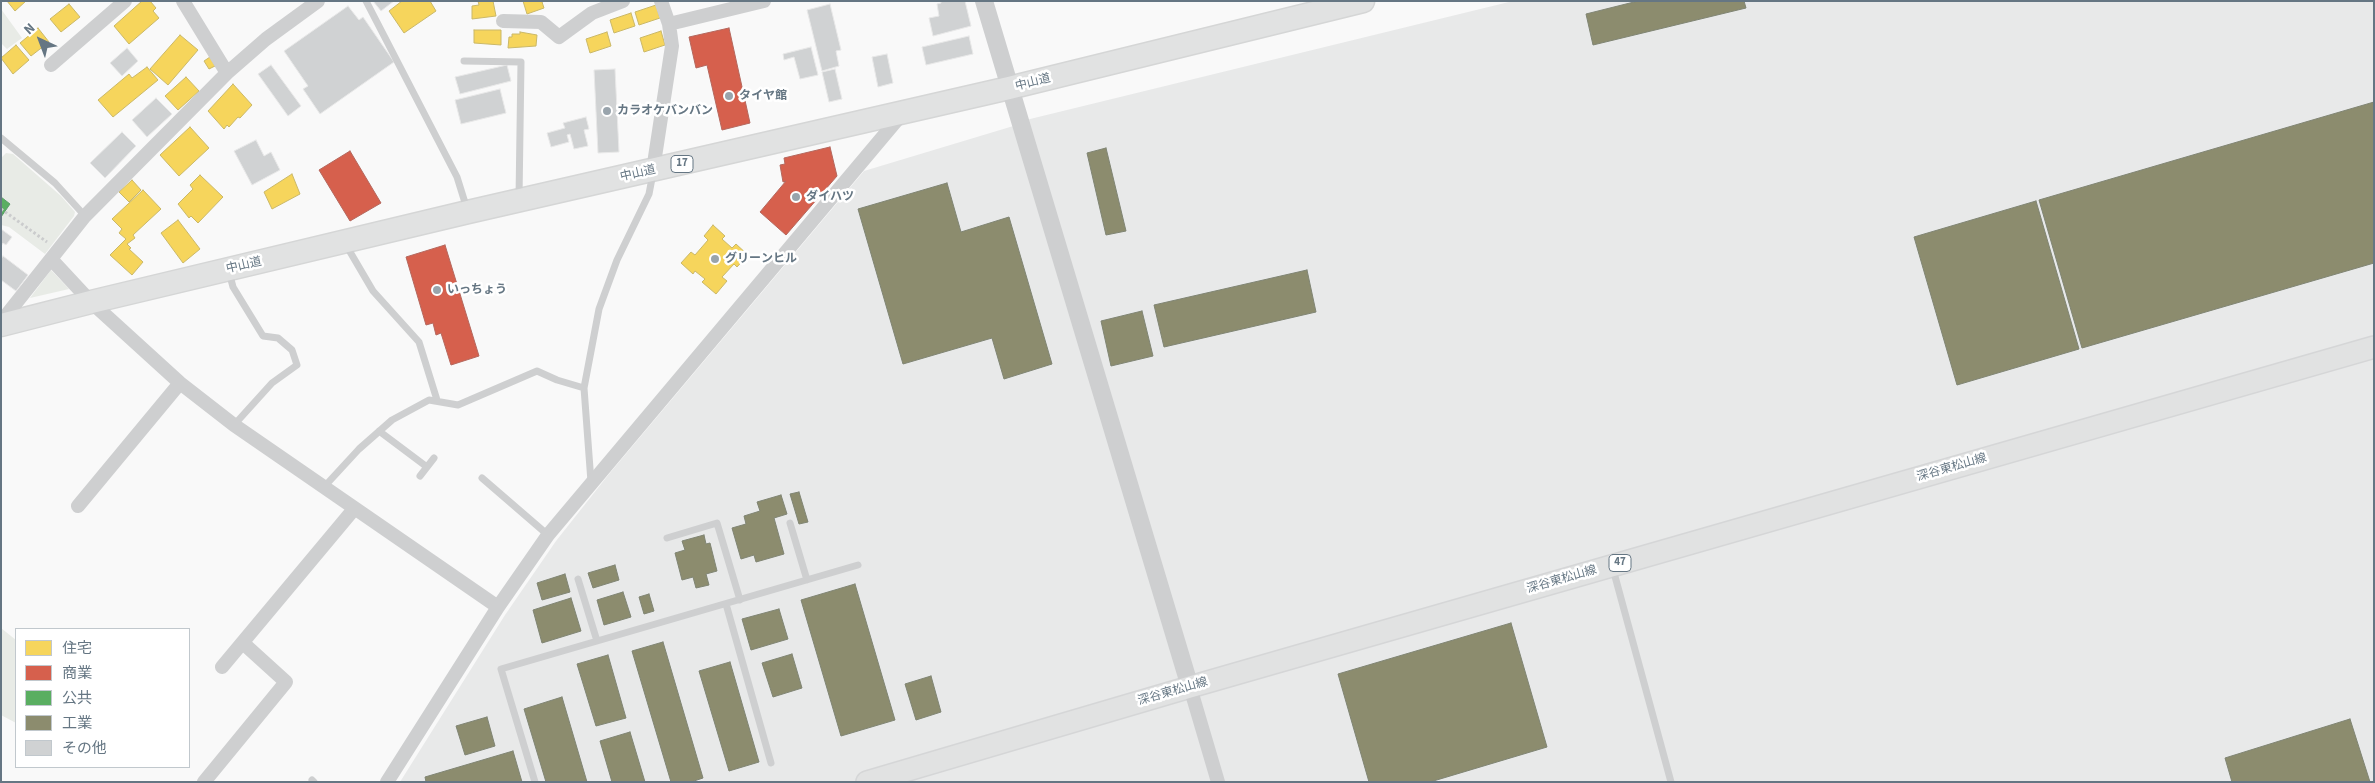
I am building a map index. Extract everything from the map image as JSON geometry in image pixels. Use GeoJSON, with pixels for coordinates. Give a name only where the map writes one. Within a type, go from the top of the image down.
{"type":"FeatureCollection","features":[{"type":"Feature","properties":{"kind":"highway","name":"中山道"},"geometry":{"type":"LineString","coordinates":[[1,324],[468,212],[902,114],[1363,1]]}},
{"type":"Feature","properties":{"kind":"main road","name":"深谷東松山線"},"geometry":{"type":"LineString","coordinates":[[867,782],[1190,687],[2374,347]]}},
{"type":"Feature","properties":{"kind":"street"},"geometry":{"type":"LineString","coordinates":[[51,64],[125,1]]}},
{"type":"Feature","properties":{"kind":"street"},"geometry":{"type":"LineString","coordinates":[[183,1],[227,73]]}},
{"type":"Feature","properties":{"kind":"street"},"geometry":{"type":"LineString","coordinates":[[1,324],[85,216],[227,73],[303,6],[318,1]]}},
{"type":"Feature","properties":{"kind":"street"},"geometry":{"type":"LineString","coordinates":[[502,21],[541,22],[558,37],[592,13],[623,1]]}},
{"type":"Feature","properties":{"kind":"street"},"geometry":{"type":"LineString","coordinates":[[653,170],[672,46],[669,24],[661,1]]}},
{"type":"Feature","properties":{"kind":"street"},"geometry":{"type":"LineString","coordinates":[[669,24],[764,1]]}},
{"type":"Feature","properties":{"kind":"street"},"geometry":{"type":"LineString","coordinates":[[984,1],[1218,782]]}},
{"type":"Feature","properties":{"kind":"street"},"geometry":{"type":"LineString","coordinates":[[387,782],[498,607],[548,535],[902,114]]}},
{"type":"Feature","properties":{"kind":"street"},"geometry":{"type":"LineString","coordinates":[[54,254],[91,302],[180,383],[234,425],[498,607]]}},
{"type":"Feature","properties":{"kind":"street"},"geometry":{"type":"LineString","coordinates":[[78,506],[180,383]]}},
{"type":"Feature","properties":{"kind":"street"},"geometry":{"type":"LineString","coordinates":[[222,667],[354,509]]}},
{"type":"Feature","properties":{"kind":"street"},"geometry":{"type":"LineString","coordinates":[[204,782],[286,682],[243,642]]}},
{"type":"Feature","properties":{"kind":"lane"},"geometry":{"type":"LineString","coordinates":[[366,1],[458,177],[468,212]]}},
{"type":"Feature","properties":{"kind":"lane"},"geometry":{"type":"LineString","coordinates":[[464,61],[521,62],[519,201]]}},
{"type":"Feature","properties":{"kind":"lane"},"geometry":{"type":"LineString","coordinates":[[1,138],[55,183],[85,216]]}},
{"type":"Feature","properties":{"kind":"lane"},"geometry":{"type":"LineString","coordinates":[[591,482],[584,388],[599,309],[617,260],[649,194],[653,170]]}},
{"type":"Feature","properties":{"kind":"lane"},"geometry":{"type":"LineString","coordinates":[[345,243],[373,291],[419,342],[437,400]]}},
{"type":"Feature","properties":{"kind":"lane"},"geometry":{"type":"LineString","coordinates":[[228,270],[233,287],[263,336],[278,338],[292,350],[297,365],[272,382],[234,425]]}},
{"type":"Feature","properties":{"kind":"lane"},"geometry":{"type":"LineString","coordinates":[[324,488],[359,449],[392,420],[429,400],[458,405],[537,370],[557,380],[584,388]]}},
{"type":"Feature","properties":{"kind":"lane"},"geometry":{"type":"LineString","coordinates":[[380,431],[427,467]]}},
{"type":"Feature","properties":{"kind":"lane"},"geometry":{"type":"LineString","coordinates":[[420,476],[434,458]]}},
{"type":"Feature","properties":{"kind":"lane"},"geometry":{"type":"LineString","coordinates":[[482,478],[548,535]]}},
{"type":"Feature","properties":{"kind":"lane"},"geometry":{"type":"LineString","coordinates":[[790,523],[807,580]]}},
{"type":"Feature","properties":{"kind":"lane"},"geometry":{"type":"LineString","coordinates":[[667,538],[718,524],[740,600]]}},
{"type":"Feature","properties":{"kind":"lane"},"geometry":{"type":"LineString","coordinates":[[535,782],[501,669],[858,565]]}},
{"type":"Feature","properties":{"kind":"lane"},"geometry":{"type":"LineString","coordinates":[[1612,566],[1671,782]]}},
{"type":"Feature","properties":{"kind":"lane"},"geometry":{"type":"LineString","coordinates":[[578,579],[597,642]]}},
{"type":"Feature","properties":{"kind":"lane"},"geometry":{"type":"LineString","coordinates":[[726,604],[771,762]]}},
{"type":"Feature","properties":{"kind":"path"},"geometry":{"type":"LineString","coordinates":[[1,209],[54,254]]}},
{"type":"Feature","properties":{"kind":"shaded area"},"geometry":{"type":"Polygon","coordinates":[[[1513,1],[2374,1],[2374,782],[1221,782],[1026,120],[1513,1]]]}},
{"type":"Feature","properties":{"kind":"shaded area"},"geometry":{"type":"Polygon","coordinates":[[[1,9],[22,38],[7,49],[1,43],[1,9]]]}},
{"type":"Feature","properties":{"kind":"shaded area"},"geometry":{"type":"Polygon","coordinates":[[[1020,124],[1215,782],[400,782],[505,615],[556,541],[609,474],[864,171],[1020,124]]]}},
{"type":"Feature","properties":{"kind":"shaded area"},"geometry":{"type":"Polygon","coordinates":[[[6,153],[13,154],[61,196],[75,212],[74,216],[45,254],[9,227],[1,225],[1,158],[6,153]]]}},
{"type":"Feature","properties":{"kind":"shaded area"},"geometry":{"type":"Polygon","coordinates":[[[51,270],[69,289],[30,298],[51,270]]]}},
{"type":"Feature","properties":{"kind":"shaded area"},"geometry":{"type":"Polygon","coordinates":[[[1,628],[15,639],[15,722],[1,715],[1,628]]]}},
{"type":"Feature","properties":{"kind":"building: 住宅"},"geometry":{"type":"Polygon","coordinates":[[[7,1],[26,1],[15,11],[7,1]]]}},
{"type":"Feature","properties":{"kind":"building: 住宅"},"geometry":{"type":"Polygon","coordinates":[[[142,1],[150,1],[156,8],[153,11],[159,18],[129,44],[114,26],[142,1]]]}},
{"type":"Feature","properties":{"kind":"building: 住宅"},"geometry":{"type":"Polygon","coordinates":[[[402,1],[430,1],[436,11],[404,33],[389,11],[402,1]]]}},
{"type":"Feature","properties":{"kind":"building: 住宅"},"geometry":{"type":"Polygon","coordinates":[[[478,1],[493,1],[496,16],[472,19],[472,6],[479,5],[478,1]]]}},
{"type":"Feature","properties":{"kind":"building: 住宅"},"geometry":{"type":"Polygon","coordinates":[[[523,1],[545,1],[542,2],[544,8],[527,14],[523,1]]]}},
{"type":"Feature","properties":{"kind":"building: 住宅"},"geometry":{"type":"Polygon","coordinates":[[[69,4],[80,17],[61,32],[50,19],[69,4]]]}},
{"type":"Feature","properties":{"kind":"building: 住宅"},"geometry":{"type":"Polygon","coordinates":[[[656,5],[660,18],[639,25],[635,12],[656,5]]]}},
{"type":"Feature","properties":{"kind":"building: 住宅"},"geometry":{"type":"Polygon","coordinates":[[[631,13],[635,26],[614,33],[610,20],[631,13]]]}},
{"type":"Feature","properties":{"kind":"building: 住宅"},"geometry":{"type":"Polygon","coordinates":[[[38,28],[49,42],[31,56],[20,43],[38,28]]]}},
{"type":"Feature","properties":{"kind":"building: 住宅"},"geometry":{"type":"Polygon","coordinates":[[[474,30],[501,30],[501,45],[474,43],[474,30]]]}},
{"type":"Feature","properties":{"kind":"building: 住宅"},"geometry":{"type":"Polygon","coordinates":[[[661,31],[665,45],[644,52],[640,38],[661,31]]]}},
{"type":"Feature","properties":{"kind":"building: 住宅"},"geometry":{"type":"Polygon","coordinates":[[[520,32],[537,35],[536,46],[508,48],[509,37],[512,37],[512,34],[520,34],[520,32]]]}},
{"type":"Feature","properties":{"kind":"building: 住宅"},"geometry":{"type":"Polygon","coordinates":[[[607,32],[611,46],[590,53],[586,39],[607,32]]]}},
{"type":"Feature","properties":{"kind":"building: 住宅"},"geometry":{"type":"Polygon","coordinates":[[[180,35],[198,50],[168,85],[150,69],[180,35]]]}},
{"type":"Feature","properties":{"kind":"building: 住宅"},"geometry":{"type":"Polygon","coordinates":[[[16,45],[29,60],[13,74],[1,58],[16,45]]]}},
{"type":"Feature","properties":{"kind":"building: 住宅"},"geometry":{"type":"Polygon","coordinates":[[[210,57],[215,66],[209,69],[204,61],[210,57]]]}},
{"type":"Feature","properties":{"kind":"building: 住宅"},"geometry":{"type":"Polygon","coordinates":[[[147,67],[158,80],[113,117],[98,100],[129,74],[132,78],[147,67]]]}},
{"type":"Feature","properties":{"kind":"building: 住宅"},"geometry":{"type":"Polygon","coordinates":[[[186,77],[199,91],[178,110],[165,96],[186,77]]]}},
{"type":"Feature","properties":{"kind":"building: 住宅"},"geometry":{"type":"Polygon","coordinates":[[[233,84],[252,105],[240,118],[238,117],[229,127],[227,125],[224,129],[208,111],[233,84]]]}},
{"type":"Feature","properties":{"kind":"building: 住宅"},"geometry":{"type":"Polygon","coordinates":[[[190,127],[209,148],[179,176],[160,155],[190,127]]]}},
{"type":"Feature","properties":{"kind":"building: 住宅"},"geometry":{"type":"Polygon","coordinates":[[[292,174],[300,194],[272,209],[264,192],[292,174]]]}},
{"type":"Feature","properties":{"kind":"building: 住宅"},"geometry":{"type":"Polygon","coordinates":[[[200,175],[223,197],[198,223],[191,216],[189,218],[178,204],[193,189],[190,185],[200,175]]]}},
{"type":"Feature","properties":{"kind":"building: 住宅"},"geometry":{"type":"Polygon","coordinates":[[[132,180],[141,190],[129,202],[119,192],[132,180]]]}},
{"type":"Feature","properties":{"kind":"building: 住宅"},"geometry":{"type":"Polygon","coordinates":[[[143,190],[161,209],[133,235],[135,238],[127,244],[131,248],[129,249],[143,262],[132,275],[110,255],[126,239],[119,233],[122,229],[112,219],[143,190]]]}},
{"type":"Feature","properties":{"kind":"building: 住宅"},"geometry":{"type":"Polygon","coordinates":[[[178,220],[200,249],[183,263],[161,233],[178,220]]]}},
{"type":"Feature","properties":{"kind":"building: 住宅","name":"グリーンヒル"},"geometry":{"type":"Polygon","coordinates":[[[713,225],[725,236],[722,239],[732,248],[736,244],[748,255],[737,267],[734,264],[722,277],[727,281],[716,294],[702,282],[705,279],[695,271],[693,274],[681,263],[691,252],[695,255],[708,240],[704,236],[713,225]]]}},
{"type":"Feature","properties":{"kind":"building: 商業","name":"タイヤ館"},"geometry":{"type":"Polygon","coordinates":[[[729,28],[750,123],[722,130],[707,65],[696,68],[689,37],[729,28]]]}},
{"type":"Feature","properties":{"kind":"building: 商業","name":"ダイハツ"},"geometry":{"type":"Polygon","coordinates":[[[830,147],[837,176],[786,235],[760,212],[786,181],[783,182],[780,165],[785,164],[784,158],[830,147]]]}},
{"type":"Feature","properties":{"kind":"building: 商業"},"geometry":{"type":"Polygon","coordinates":[[[350,151],[381,203],[350,221],[319,170],[350,151]]]}},
{"type":"Feature","properties":{"kind":"building: 商業","name":"いっちょう"},"geometry":{"type":"Polygon","coordinates":[[[445,245],[479,356],[451,365],[441,333],[436,335],[433,323],[426,325],[406,257],[445,245]]]}},
{"type":"Feature","properties":{"kind":"building: 公共"},"geometry":{"type":"Polygon","coordinates":[[[1,197],[10,204],[1,217],[1,197]]]}},
{"type":"Feature","properties":{"kind":"building: 工業"},"geometry":{"type":"Polygon","coordinates":[[[1638,1],[1744,1],[1746,8],[1593,45],[1586,14],[1638,1]]]}},
{"type":"Feature","properties":{"kind":"building: 工業"},"geometry":{"type":"Polygon","coordinates":[[[2374,102],[2374,263],[2082,348],[2039,200],[2374,102]]]}},
{"type":"Feature","properties":{"kind":"building: 工業"},"geometry":{"type":"Polygon","coordinates":[[[1106,148],[1126,231],[1106,235],[1087,153],[1106,148]]]}},
{"type":"Feature","properties":{"kind":"building: 工業"},"geometry":{"type":"Polygon","coordinates":[[[947,183],[961,232],[1009,217],[1052,364],[1004,379],[992,338],[903,364],[858,209],[947,183]]]}},
{"type":"Feature","properties":{"kind":"building: 工業"},"geometry":{"type":"Polygon","coordinates":[[[2036,201],[2079,349],[1957,385],[1914,237],[2036,201]]]}},
{"type":"Feature","properties":{"kind":"building: 工業"},"geometry":{"type":"Polygon","coordinates":[[[1307,270],[1316,312],[1164,347],[1154,305],[1307,270]]]}},
{"type":"Feature","properties":{"kind":"building: 工業"},"geometry":{"type":"Polygon","coordinates":[[[1142,311],[1153,356],[1111,366],[1101,321],[1142,311]]]}},
{"type":"Feature","properties":{"kind":"building: 工業"},"geometry":{"type":"Polygon","coordinates":[[[799,492],[808,522],[799,524],[790,494],[799,492]]]}},
{"type":"Feature","properties":{"kind":"building: 工業"},"geometry":{"type":"Polygon","coordinates":[[[781,495],[787,514],[774,518],[784,554],[756,562],[754,555],[741,559],[732,528],[746,524],[744,516],[760,511],[757,502],[781,495]]]}},
{"type":"Feature","properties":{"kind":"building: 工業"},"geometry":{"type":"Polygon","coordinates":[[[704,535],[706,544],[710,543],[717,571],[706,574],[709,585],[696,588],[693,577],[682,580],[675,553],[685,550],[682,541],[704,535]]]}},
{"type":"Feature","properties":{"kind":"building: 工業"},"geometry":{"type":"Polygon","coordinates":[[[615,565],[619,580],[593,588],[588,573],[615,565]]]}},
{"type":"Feature","properties":{"kind":"building: 工業"},"geometry":{"type":"Polygon","coordinates":[[[565,574],[570,592],[542,600],[537,583],[565,574]]]}},
{"type":"Feature","properties":{"kind":"building: 工業"},"geometry":{"type":"Polygon","coordinates":[[[855,584],[895,720],[841,736],[801,600],[855,584]]]}},
{"type":"Feature","properties":{"kind":"building: 工業"},"geometry":{"type":"Polygon","coordinates":[[[623,592],[631,617],[604,625],[597,600],[623,592]]]}},
{"type":"Feature","properties":{"kind":"building: 工業"},"geometry":{"type":"Polygon","coordinates":[[[649,594],[654,611],[644,614],[639,597],[649,594]]]}},
{"type":"Feature","properties":{"kind":"building: 工業"},"geometry":{"type":"Polygon","coordinates":[[[571,598],[581,631],[542,643],[533,610],[571,598]]]}},
{"type":"Feature","properties":{"kind":"building: 工業"},"geometry":{"type":"Polygon","coordinates":[[[779,609],[788,639],[751,650],[742,619],[779,609]]]}},
{"type":"Feature","properties":{"kind":"building: 工業"},"geometry":{"type":"Polygon","coordinates":[[[1511,623],[1547,747],[1430,782],[1369,782],[1338,674],[1511,623]]]}},
{"type":"Feature","properties":{"kind":"building: 工業"},"geometry":{"type":"Polygon","coordinates":[[[663,642],[703,778],[691,782],[671,782],[632,651],[663,642]]]}},
{"type":"Feature","properties":{"kind":"building: 工業"},"geometry":{"type":"Polygon","coordinates":[[[792,654],[802,688],[773,697],[762,663],[792,654]]]}},
{"type":"Feature","properties":{"kind":"building: 工業"},"geometry":{"type":"Polygon","coordinates":[[[608,655],[626,718],[596,726],[577,664],[608,655]]]}},
{"type":"Feature","properties":{"kind":"building: 工業"},"geometry":{"type":"Polygon","coordinates":[[[730,662],[759,762],[729,771],[699,671],[730,662]]]}},
{"type":"Feature","properties":{"kind":"building: 工業"},"geometry":{"type":"Polygon","coordinates":[[[931,676],[941,712],[916,720],[905,684],[931,676]]]}},
{"type":"Feature","properties":{"kind":"building: 工業"},"geometry":{"type":"Polygon","coordinates":[[[562,697],[587,782],[546,782],[524,709],[562,697]]]}},
{"type":"Feature","properties":{"kind":"building: 工業"},"geometry":{"type":"Polygon","coordinates":[[[487,717],[495,746],[465,755],[456,726],[487,717]]]}},
{"type":"Feature","properties":{"kind":"building: 工業"},"geometry":{"type":"Polygon","coordinates":[[[2350,719],[2370,782],[2232,782],[2225,758],[2350,719]]]}},
{"type":"Feature","properties":{"kind":"building: 工業"},"geometry":{"type":"Polygon","coordinates":[[[630,732],[645,782],[612,782],[600,741],[630,732]]]}},
{"type":"Feature","properties":{"kind":"building: 工業"},"geometry":{"type":"Polygon","coordinates":[[[513,751],[522,782],[426,782],[425,777],[513,751]]]}},
{"type":"Feature","properties":{"kind":"building: その他"},"geometry":{"type":"Polygon","coordinates":[[[373,1],[394,1],[381,11],[373,1]]]}},
{"type":"Feature","properties":{"kind":"building: その他"},"geometry":{"type":"Polygon","coordinates":[[[941,1],[965,1],[971,26],[933,36],[929,18],[939,16],[937,4],[941,3],[941,1]]]}},
{"type":"Feature","properties":{"kind":"building: その他"},"geometry":{"type":"Polygon","coordinates":[[[830,4],[841,50],[836,51],[839,66],[822,71],[807,10],[830,4]]]}},
{"type":"Feature","properties":{"kind":"building: その他"},"geometry":{"type":"Polygon","coordinates":[[[348,6],[359,20],[363,17],[394,62],[320,114],[303,89],[308,86],[284,51],[348,6]]]}},
{"type":"Feature","properties":{"kind":"building: その他"},"geometry":{"type":"Polygon","coordinates":[[[969,36],[973,54],[926,65],[922,47],[969,36]]]}},
{"type":"Feature","properties":{"kind":"building: その他"},"geometry":{"type":"Polygon","coordinates":[[[811,47],[818,75],[800,79],[794,57],[784,60],[783,54],[811,47]]]}},
{"type":"Feature","properties":{"kind":"building: その他"},"geometry":{"type":"Polygon","coordinates":[[[127,48],[138,61],[122,76],[110,63],[127,48]]]}},
{"type":"Feature","properties":{"kind":"building: その他"},"geometry":{"type":"Polygon","coordinates":[[[887,54],[893,83],[878,87],[872,57],[887,54]]]}},
{"type":"Feature","properties":{"kind":"building: その他"},"geometry":{"type":"Polygon","coordinates":[[[271,65],[301,106],[288,116],[258,74],[271,65]]]}},
{"type":"Feature","properties":{"kind":"building: その他"},"geometry":{"type":"Polygon","coordinates":[[[507,65],[511,81],[460,94],[455,77],[507,65]]]}},
{"type":"Feature","properties":{"kind":"building: その他","name":"カラオケバンバン"},"geometry":{"type":"Polygon","coordinates":[[[615,69],[619,152],[598,153],[594,70],[615,69]]]}},
{"type":"Feature","properties":{"kind":"building: その他"},"geometry":{"type":"Polygon","coordinates":[[[835,69],[842,99],[829,102],[822,72],[835,69]]]}},
{"type":"Feature","properties":{"kind":"building: その他"},"geometry":{"type":"Polygon","coordinates":[[[500,89],[506,113],[461,124],[455,100],[500,89]]]}},
{"type":"Feature","properties":{"kind":"building: その他"},"geometry":{"type":"Polygon","coordinates":[[[156,98],[172,114],[147,137],[132,120],[156,98]]]}},
{"type":"Feature","properties":{"kind":"building: その他"},"geometry":{"type":"Polygon","coordinates":[[[586,117],[589,129],[584,130],[588,146],[574,149],[570,134],[567,135],[569,142],[551,147],[547,133],[565,128],[563,123],[586,117]]]}},
{"type":"Feature","properties":{"kind":"building: その他"},"geometry":{"type":"Polygon","coordinates":[[[122,132],[136,146],[105,178],[90,163],[122,132]]]}},
{"type":"Feature","properties":{"kind":"building: その他"},"geometry":{"type":"Polygon","coordinates":[[[256,140],[264,156],[271,152],[280,170],[252,185],[234,151],[256,140]]]}},
{"type":"Feature","properties":{"kind":"building: その他"},"geometry":{"type":"Polygon","coordinates":[[[1,229],[12,237],[6,245],[3,243],[1,246],[1,229]]]}},
{"type":"Feature","properties":{"kind":"building: その他"},"geometry":{"type":"Polygon","coordinates":[[[3,256],[28,275],[16,291],[1,280],[1,259],[3,256]]]}},
{"type":"Feature","properties":{"kind":"place","name":"タイヤ館"},"geometry":{"type":"Point","coordinates":[729,96]}},
{"type":"Feature","properties":{"kind":"place","name":"カラオケバンバン"},"geometry":{"type":"Point","coordinates":[607,111]}},
{"type":"Feature","properties":{"kind":"place","name":"ダイハツ"},"geometry":{"type":"Point","coordinates":[796,197]}},
{"type":"Feature","properties":{"kind":"place","name":"グリーンヒル"},"geometry":{"type":"Point","coordinates":[715,259]}},
{"type":"Feature","properties":{"kind":"place","name":"いっちょう"},"geometry":{"type":"Point","coordinates":[437,290]}}]}
